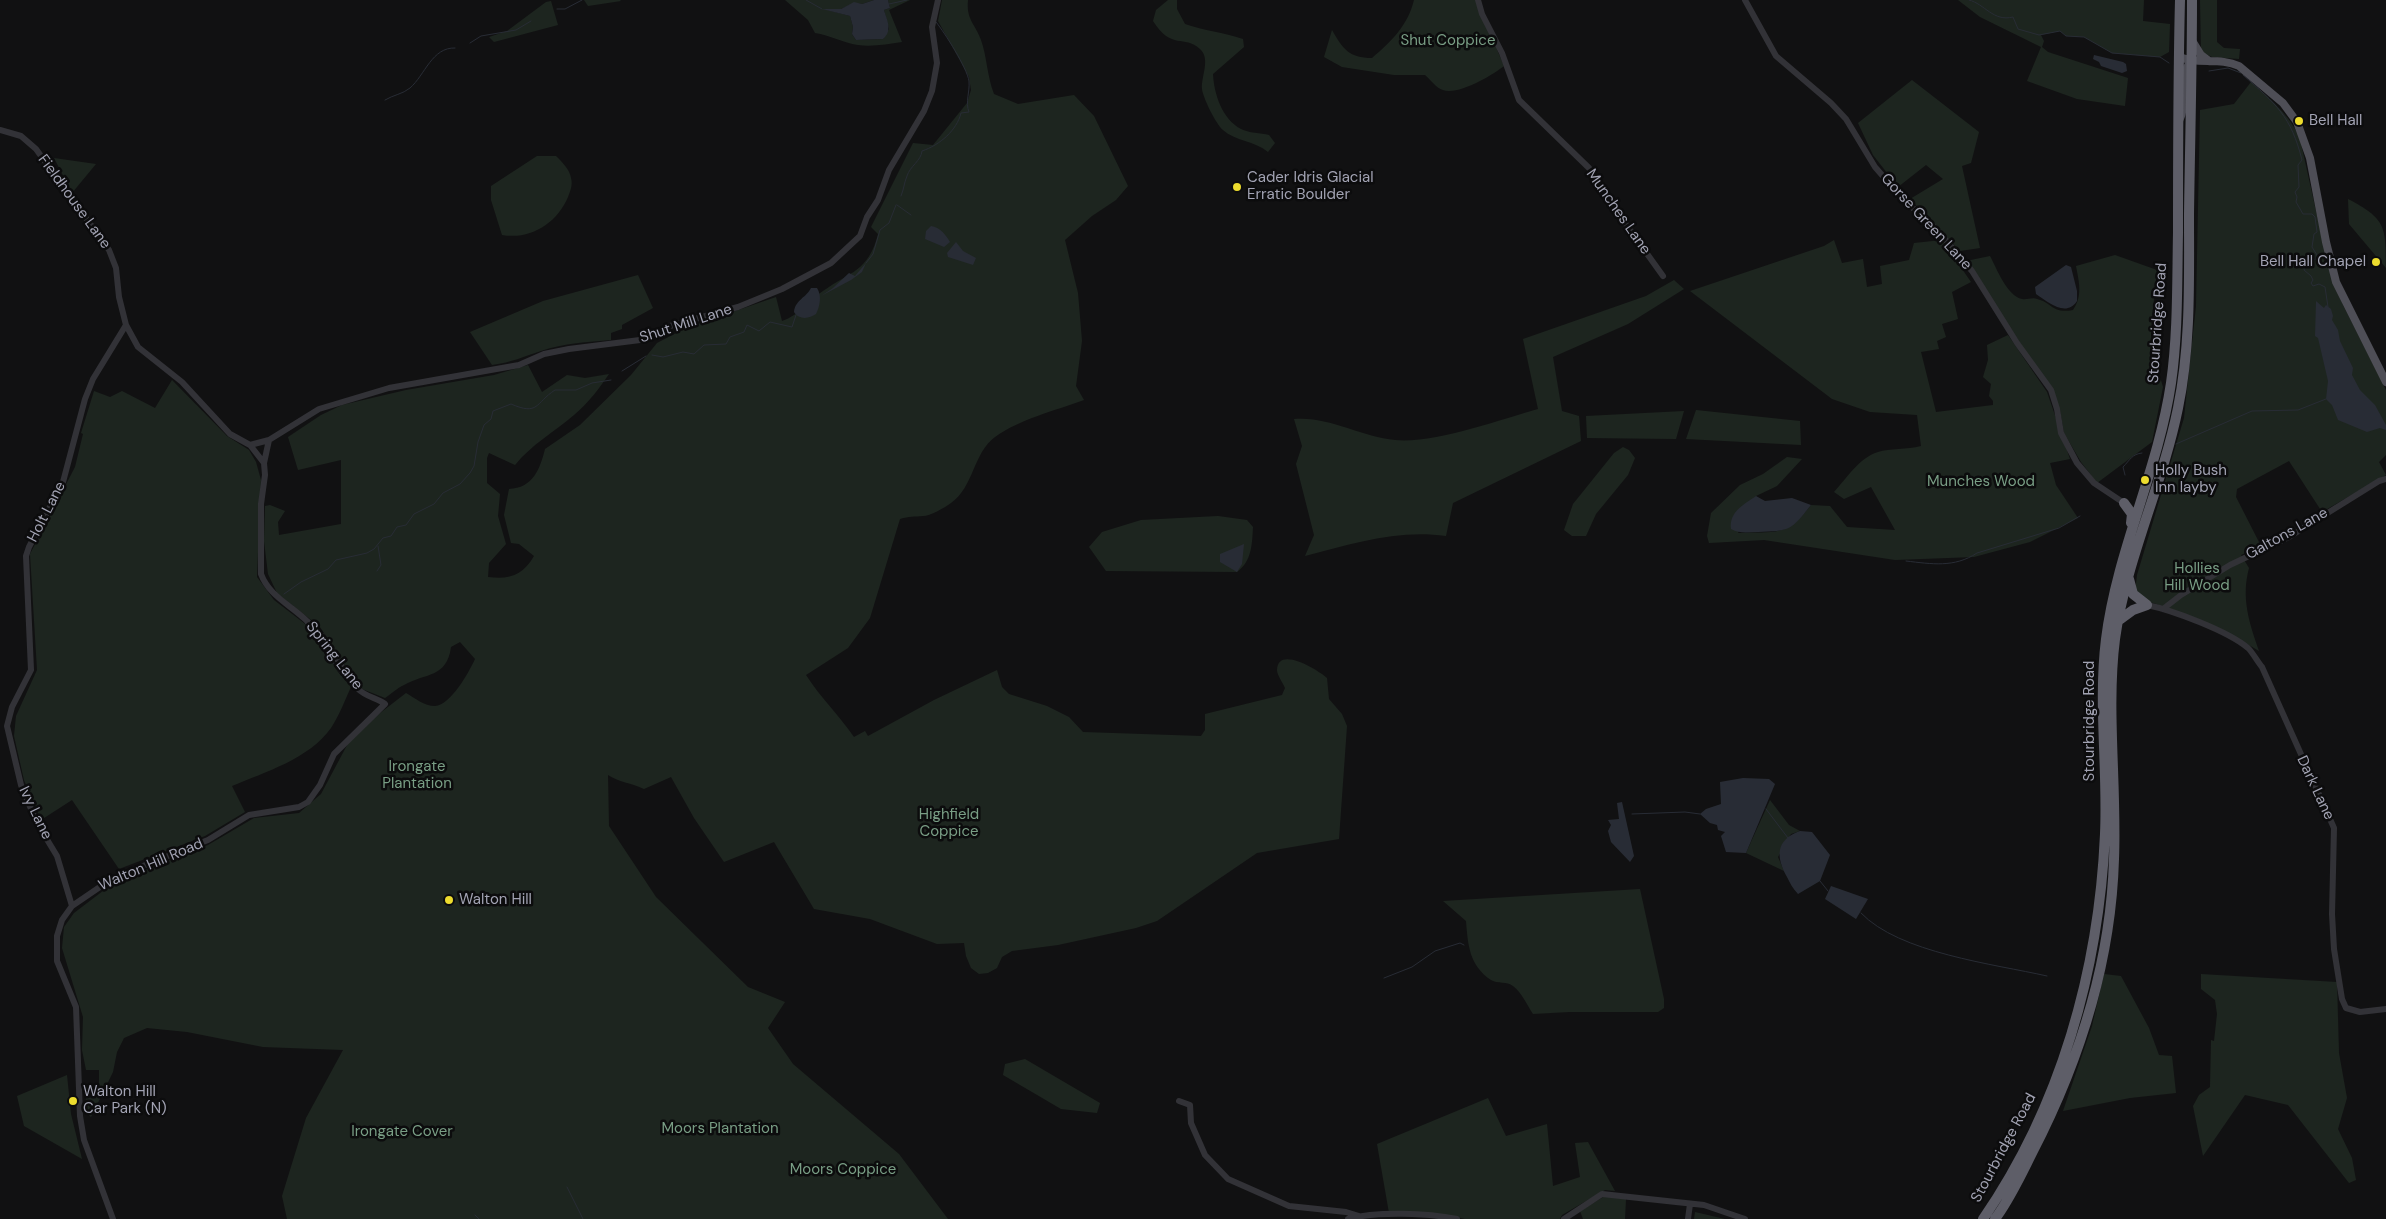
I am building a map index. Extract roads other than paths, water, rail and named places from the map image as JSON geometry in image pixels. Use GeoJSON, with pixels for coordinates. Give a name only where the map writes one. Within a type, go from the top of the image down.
{"type":"FeatureCollection","features":[{"type":"Feature","properties":{"kind":"highway","name":"Stourbridge Road"},"geometry":{"type":"LineString","coordinates":[[1984,1219],[2028,1143],[2052,1089],[2068,1046],[2089,970],[2097,921],[2105,834],[2102,705],[2104,659],[2114,589],[2144,495],[2171,382],[2176,324],[2180,0]]}},
{"type":"Feature","properties":{"kind":"highway","name":"Stourbridge Road"},"geometry":{"type":"LineString","coordinates":[[1995,1219],[2044,1131],[2068,1076],[2088,1018],[2110,909],[2114,862],[2115,782],[2112,670],[2118,621],[2128,573],[2162,468],[2178,409],[2188,319],[2192,0]]}},
{"type":"Feature","properties":{"kind":"highway"},"geometry":{"type":"LineString","coordinates":[[2131,532],[2132,514],[2124,503],[2144,495]]}},
{"type":"Feature","properties":{"kind":"highway"},"geometry":{"type":"LineString","coordinates":[[2128,573],[2133,594],[2147,605]]}},
{"type":"Feature","properties":{"kind":"highway"},"geometry":{"type":"LineString","coordinates":[[2118,621],[2133,610],[2147,605]]}},
{"type":"Feature","properties":{"kind":"main road"},"geometry":{"type":"LineString","coordinates":[[2191,38],[2198,51],[2209,61]]}},
{"type":"Feature","properties":{"kind":"main road"},"geometry":{"type":"LineString","coordinates":[[2179,57],[2191,61],[2232,63],[2239,66],[2283,103],[2296,122],[2310,158],[2326,242],[2336,282],[2374,362],[2386,382]]}},
{"type":"Feature","properties":{"kind":"main road"},"geometry":{"type":"LineString","coordinates":[[2179,121],[2183,113],[2184,72],[2191,61]]}},
{"type":"Feature","properties":{"kind":"main road"},"geometry":{"type":"LineString","coordinates":[[2191,74],[2209,61]]}},
{"type":"Feature","properties":{"kind":"street","name":"Shut Mill Lane"},"geometry":{"type":"LineString","coordinates":[[252,444],[269,440],[319,409],[388,388],[519,365],[544,354],[568,349],[640,340],[670,326],[738,307],[782,289],[832,263],[860,236],[867,217],[878,200],[889,170],[924,111],[932,91],[937,63],[932,27],[938,0]]}},
{"type":"Feature","properties":{"kind":"street","name":"Munches Lane"},"geometry":{"type":"LineString","coordinates":[[1478,0],[1482,14],[1502,53],[1519,100],[1589,168],[1602,191],[1663,276]]}},
{"type":"Feature","properties":{"kind":"street","name":"Gorse Green Lane"},"geometry":{"type":"LineString","coordinates":[[1745,0],[1776,56],[1841,113],[1875,167],[1902,198],[1937,230],[1972,271],[2017,343],[2051,390],[2057,409],[2061,433],[2077,463],[2094,483],[2124,503]]}},
{"type":"Feature","properties":{"kind":"street","name":"Fieldhouse Lane"},"geometry":{"type":"LineString","coordinates":[[0,130],[21,136],[36,149],[109,250],[116,268],[119,297],[126,325],[134,341],[145,354],[182,382],[230,434],[252,444]]}},
{"type":"Feature","properties":{"kind":"street","name":"Holt Lane"},"geometry":{"type":"LineString","coordinates":[[4,724],[31,670],[26,556],[63,482],[85,399],[93,379],[126,325]]}},
{"type":"Feature","properties":{"kind":"street","name":"Spring Lane"},"geometry":{"type":"LineString","coordinates":[[269,440],[264,463],[261,566],[265,584],[276,596],[307,620],[329,645],[343,670],[358,689],[368,697],[385,704]]}},
{"type":"Feature","properties":{"kind":"street"},"geometry":{"type":"LineString","coordinates":[[252,444],[264,463]]}},
{"type":"Feature","properties":{"kind":"street","name":"Galtons Lane"},"geometry":{"type":"LineString","coordinates":[[2163,609],[2230,565],[2289,537],[2379,481],[2386,479]]}},
{"type":"Feature","properties":{"kind":"street","name":"Dark Lane"},"geometry":{"type":"LineString","coordinates":[[2147,605],[2163,609],[2228,636],[2248,649],[2262,667],[2334,828],[2332,914],[2334,949],[2342,998],[2346,1008],[2354,1011],[2386,1009]]}},
{"type":"Feature","properties":{"kind":"street","name":"Walton Hill Road"},"geometry":{"type":"LineString","coordinates":[[113,1219],[84,1140],[80,1116],[76,1007],[57,961],[59,928],[72,906],[113,878],[208,840],[249,815],[299,808],[308,802],[320,786],[334,754],[385,704]]}},
{"type":"Feature","properties":{"kind":"street","name":"Ivy Lane"},"geometry":{"type":"LineString","coordinates":[[4,724],[21,784],[37,823],[58,856],[72,906]]}},
{"type":"Feature","properties":{"kind":"street"},"geometry":{"type":"LineString","coordinates":[[1179,1101],[1190,1105],[1191,1122],[1206,1154],[1228,1179],[1289,1206],[1346,1212],[1359,1216]]}},
{"type":"Feature","properties":{"kind":"street"},"geometry":{"type":"LineString","coordinates":[[1564,1219],[1602,1194],[1704,1205],[1745,1219]]}},
{"type":"Feature","properties":{"kind":"street"},"geometry":{"type":"LineString","coordinates":[[1688,1219],[1690,1204]]}},
{"type":"Feature","properties":{"kind":"street"},"geometry":{"type":"LineString","coordinates":[[1348,1219],[1359,1216],[1433,1216],[1458,1219]]}},
{"type":"Feature","properties":{"kind":"waterway"},"geometry":{"type":"LineString","coordinates":[[557,9],[565,9],[582,0]]}},
{"type":"Feature","properties":{"kind":"waterway"},"geometry":{"type":"LineString","coordinates":[[806,0],[822,9]]}},
{"type":"Feature","properties":{"kind":"waterway"},"geometry":{"type":"LineString","coordinates":[[889,4],[907,0]]}},
{"type":"Feature","properties":{"kind":"waterway"},"geometry":{"type":"LineString","coordinates":[[1969,0],[2000,17],[2013,17],[2018,29],[2039,35],[2060,31],[2066,36],[2084,37],[2112,53],[2160,57],[2169,63]]}},
{"type":"Feature","properties":{"kind":"waterway"},"geometry":{"type":"LineString","coordinates":[[470,43],[481,36],[516,30],[531,21]]}},
{"type":"Feature","properties":{"kind":"waterway"},"geometry":{"type":"LineString","coordinates":[[901,196],[908,172],[920,158],[922,151],[941,141],[952,131],[961,113],[969,112],[967,104],[969,81],[967,75],[955,51],[936,22]]}},
{"type":"Feature","properties":{"kind":"waterway"},"geometry":{"type":"LineString","coordinates":[[385,100],[410,88],[440,52],[455,48]]}},
{"type":"Feature","properties":{"kind":"waterway"},"geometry":{"type":"LineString","coordinates":[[2209,71],[2228,68],[2241,73]]}},
{"type":"Feature","properties":{"kind":"waterway"},"geometry":{"type":"LineString","coordinates":[[2243,75],[2265,94],[2281,112],[2293,132],[2298,145],[2302,160],[2298,165],[2299,187],[2295,192],[2296,202],[2303,214],[2312,214],[2315,217],[2317,232],[2314,234],[2312,247],[2317,255],[2316,259],[2307,263],[2304,270],[2311,276],[2313,286],[2319,284],[2325,287],[2328,307]]}},
{"type":"Feature","properties":{"kind":"waterway"},"geometry":{"type":"LineString","coordinates":[[866,263],[873,254],[880,230],[889,223],[896,205]]}},
{"type":"Feature","properties":{"kind":"waterway"},"geometry":{"type":"LineString","coordinates":[[897,205],[911,215]]}},
{"type":"Feature","properties":{"kind":"waterway"},"geometry":{"type":"LineString","coordinates":[[652,355],[663,357],[683,352],[694,354],[704,345],[726,344],[730,337],[744,332],[747,325],[759,331],[770,322],[792,327],[796,315]]}},
{"type":"Feature","properties":{"kind":"waterway"},"geometry":{"type":"LineString","coordinates":[[622,371],[646,356]]}},
{"type":"Feature","properties":{"kind":"waterway"},"geometry":{"type":"LineString","coordinates":[[284,594],[301,582],[328,569],[336,560],[367,553],[374,549],[383,538],[391,536],[397,527],[406,525],[414,514],[434,504],[443,493],[460,484],[474,466],[478,442],[484,425],[491,419],[493,411],[511,404],[527,409],[532,408],[555,390],[576,390],[592,383],[611,380]]}},
{"type":"Feature","properties":{"kind":"waterway"},"geometry":{"type":"LineString","coordinates":[[2176,444],[2252,411],[2298,410],[2326,399]]}},
{"type":"Feature","properties":{"kind":"waterway"},"geometry":{"type":"LineString","coordinates":[[2125,475],[2123,467],[2133,456],[2142,453]]}},
{"type":"Feature","properties":{"kind":"waterway"},"geometry":{"type":"LineString","coordinates":[[1906,561],[1943,564],[1960,561],[1977,553],[2059,528],[2080,516]]}},
{"type":"Feature","properties":{"kind":"waterway"},"geometry":{"type":"LineString","coordinates":[[377,571],[381,565],[378,546]]}},
{"type":"Feature","properties":{"kind":"waterway"},"geometry":{"type":"LineString","coordinates":[[305,623],[319,637],[338,671],[345,678]]}},
{"type":"Feature","properties":{"kind":"waterway"},"geometry":{"type":"LineString","coordinates":[[1766,809],[1788,838]]}},
{"type":"Feature","properties":{"kind":"waterway"},"geometry":{"type":"LineString","coordinates":[[1632,814],[1685,812],[1700,814]]}},
{"type":"Feature","properties":{"kind":"waterway"},"geometry":{"type":"LineString","coordinates":[[1820,881],[1828,891]]}},
{"type":"Feature","properties":{"kind":"waterway"},"geometry":{"type":"LineString","coordinates":[[1861,913],[1878,927],[1899,938],[1923,947],[1948,955],[2047,976]]}},
{"type":"Feature","properties":{"kind":"waterway"},"geometry":{"type":"LineString","coordinates":[[1384,978],[1412,967],[1435,951],[1460,943],[1464,945]]}},
{"type":"Feature","properties":{"kind":"waterway"},"geometry":{"type":"LineString","coordinates":[[567,1187],[583,1219]]}},
{"type":"Feature","properties":{"kind":"waterway"},"geometry":{"type":"LineString","coordinates":[[475,1215],[479,1219]]}},
{"type":"Feature","properties":{"kind":"place","name":"Bell Hall"},"geometry":{"type":"Point","coordinates":[2299,121]}},
{"type":"Feature","properties":{"kind":"place","name":"Cader Idris Glacial Erratic Boulder"},"geometry":{"type":"Point","coordinates":[1237,187]}},
{"type":"Feature","properties":{"kind":"place","name":"Bell Hall Chapel"},"geometry":{"type":"Point","coordinates":[2376,262]}},
{"type":"Feature","properties":{"kind":"place","name":"Holly Bush Inn layby"},"geometry":{"type":"Point","coordinates":[2145,480]}},
{"type":"Feature","properties":{"kind":"place","name":"Walton Hill"},"geometry":{"type":"Point","coordinates":[449,900]}},
{"type":"Feature","properties":{"kind":"place","name":"Walton Hill Car Park (N)"},"geometry":{"type":"Point","coordinates":[73,1101]}},
{"type":"Feature","properties":{"kind":"park label","name":"Shut Coppice"},"geometry":{"type":"Point","coordinates":[1448,41]}},
{"type":"Feature","properties":{"kind":"park label","name":"Munches Wood"},"geometry":{"type":"Point","coordinates":[1981,482]}},
{"type":"Feature","properties":{"kind":"park label","name":"Hollies Hill Wood"},"geometry":{"type":"Point","coordinates":[2197,578]}},
{"type":"Feature","properties":{"kind":"park label","name":"Irongate Plantation"},"geometry":{"type":"Point","coordinates":[417,776]}},
{"type":"Feature","properties":{"kind":"park label","name":"Highfield Coppice"},"geometry":{"type":"Point","coordinates":[949,824]}},
{"type":"Feature","properties":{"kind":"park label","name":"Moors Plantation"},"geometry":{"type":"Point","coordinates":[720,1129]}},
{"type":"Feature","properties":{"kind":"park label","name":"Irongate Cover"},"geometry":{"type":"Point","coordinates":[402,1132]}},
{"type":"Feature","properties":{"kind":"park label","name":"Moors Coppice"},"geometry":{"type":"Point","coordinates":[843,1170]}}]}
